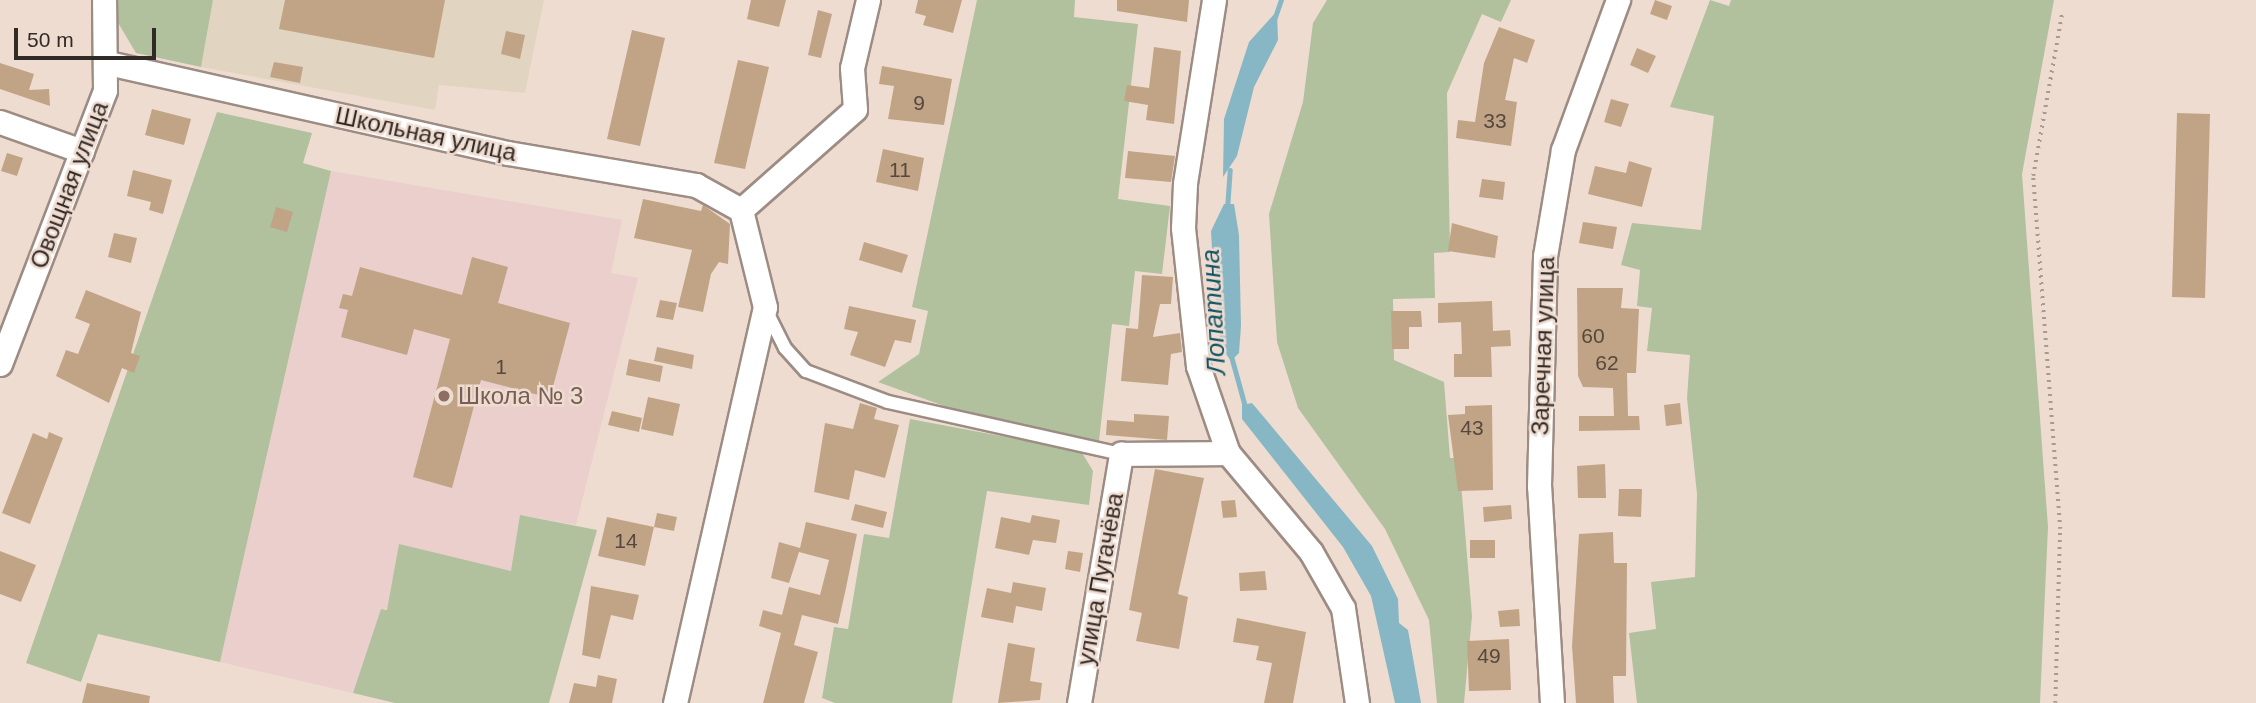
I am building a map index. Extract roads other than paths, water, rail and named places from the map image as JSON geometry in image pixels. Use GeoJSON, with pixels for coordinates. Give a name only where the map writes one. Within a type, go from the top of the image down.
{"type":"FeatureCollection","features":[{"type":"Feature","properties":{"kind":"street","name":"Овощная улица"},"geometry":{"type":"LineString","coordinates":[[0,364],[105,90],[108,63],[104,0]]}},
{"type":"Feature","properties":{"kind":"street"},"geometry":{"type":"LineString","coordinates":[[675,703],[765,307],[741,210],[855,109],[852,68],[868,0]]}},
{"type":"Feature","properties":{"kind":"street"},"geometry":{"type":"LineString","coordinates":[[1214,0],[1191,125],[1183,228],[1198,366],[1228,453],[1272,501],[1332,586],[1350,631],[1357,703]]}},
{"type":"Feature","properties":{"kind":"street","name":"Заречная улица"},"geometry":{"type":"LineString","coordinates":[[1552,703],[1539,486],[1545,256],[1563,150],[1618,0]]}},
{"type":"Feature","properties":{"kind":"street","name":"Школьная улица"},"geometry":{"type":"LineString","coordinates":[[108,63],[508,153],[696,185],[741,210]]}},
{"type":"Feature","properties":{"kind":"street"},"geometry":{"type":"LineString","coordinates":[[0,122],[82,151]]}},
{"type":"Feature","properties":{"kind":"street"},"geometry":{"type":"LineString","coordinates":[[1121,454],[1228,453]]}},
{"type":"Feature","properties":{"kind":"street","name":"улица Пугачёва"},"geometry":{"type":"LineString","coordinates":[[1079,703],[1121,454]]}},
{"type":"Feature","properties":{"kind":"lane"},"geometry":{"type":"LineString","coordinates":[[765,307],[785,348],[806,371],[888,402],[1121,454]]}},
{"type":"Feature","properties":{"kind":"water"},"geometry":{"type":"Polygon","coordinates":[[[1277,11],[1278,40],[1254,87],[1237,156],[1223,177],[1224,119],[1249,42],[1277,11]]]}},
{"type":"Feature","properties":{"kind":"water"},"geometry":{"type":"Polygon","coordinates":[[[1224,204],[1234,204],[1239,235],[1241,326],[1239,353],[1231,361],[1221,347],[1211,231],[1224,204]]]}},
{"type":"Feature","properties":{"kind":"water"},"geometry":{"type":"Polygon","coordinates":[[[1252,403],[1372,546],[1398,599],[1399,623],[1408,630],[1421,703],[1395,703],[1371,596],[1343,547],[1242,419],[1242,405],[1252,403]]]}},
{"type":"Feature","properties":{"kind":"waterway","name":"Лопатина"},"geometry":{"type":"LineString","coordinates":[[1275,17],[1281,0]]}},
{"type":"Feature","properties":{"kind":"waterway","name":"Лопатина"},"geometry":{"type":"LineString","coordinates":[[1227,209],[1230,170]]}},
{"type":"Feature","properties":{"kind":"waterway","name":"Лопатина"},"geometry":{"type":"LineString","coordinates":[[1231,356],[1246,410]]}},
{"type":"Feature","properties":{"kind":"place","name":"Школа № 3"},"geometry":{"type":"Point","coordinates":[444,396]}}]}
